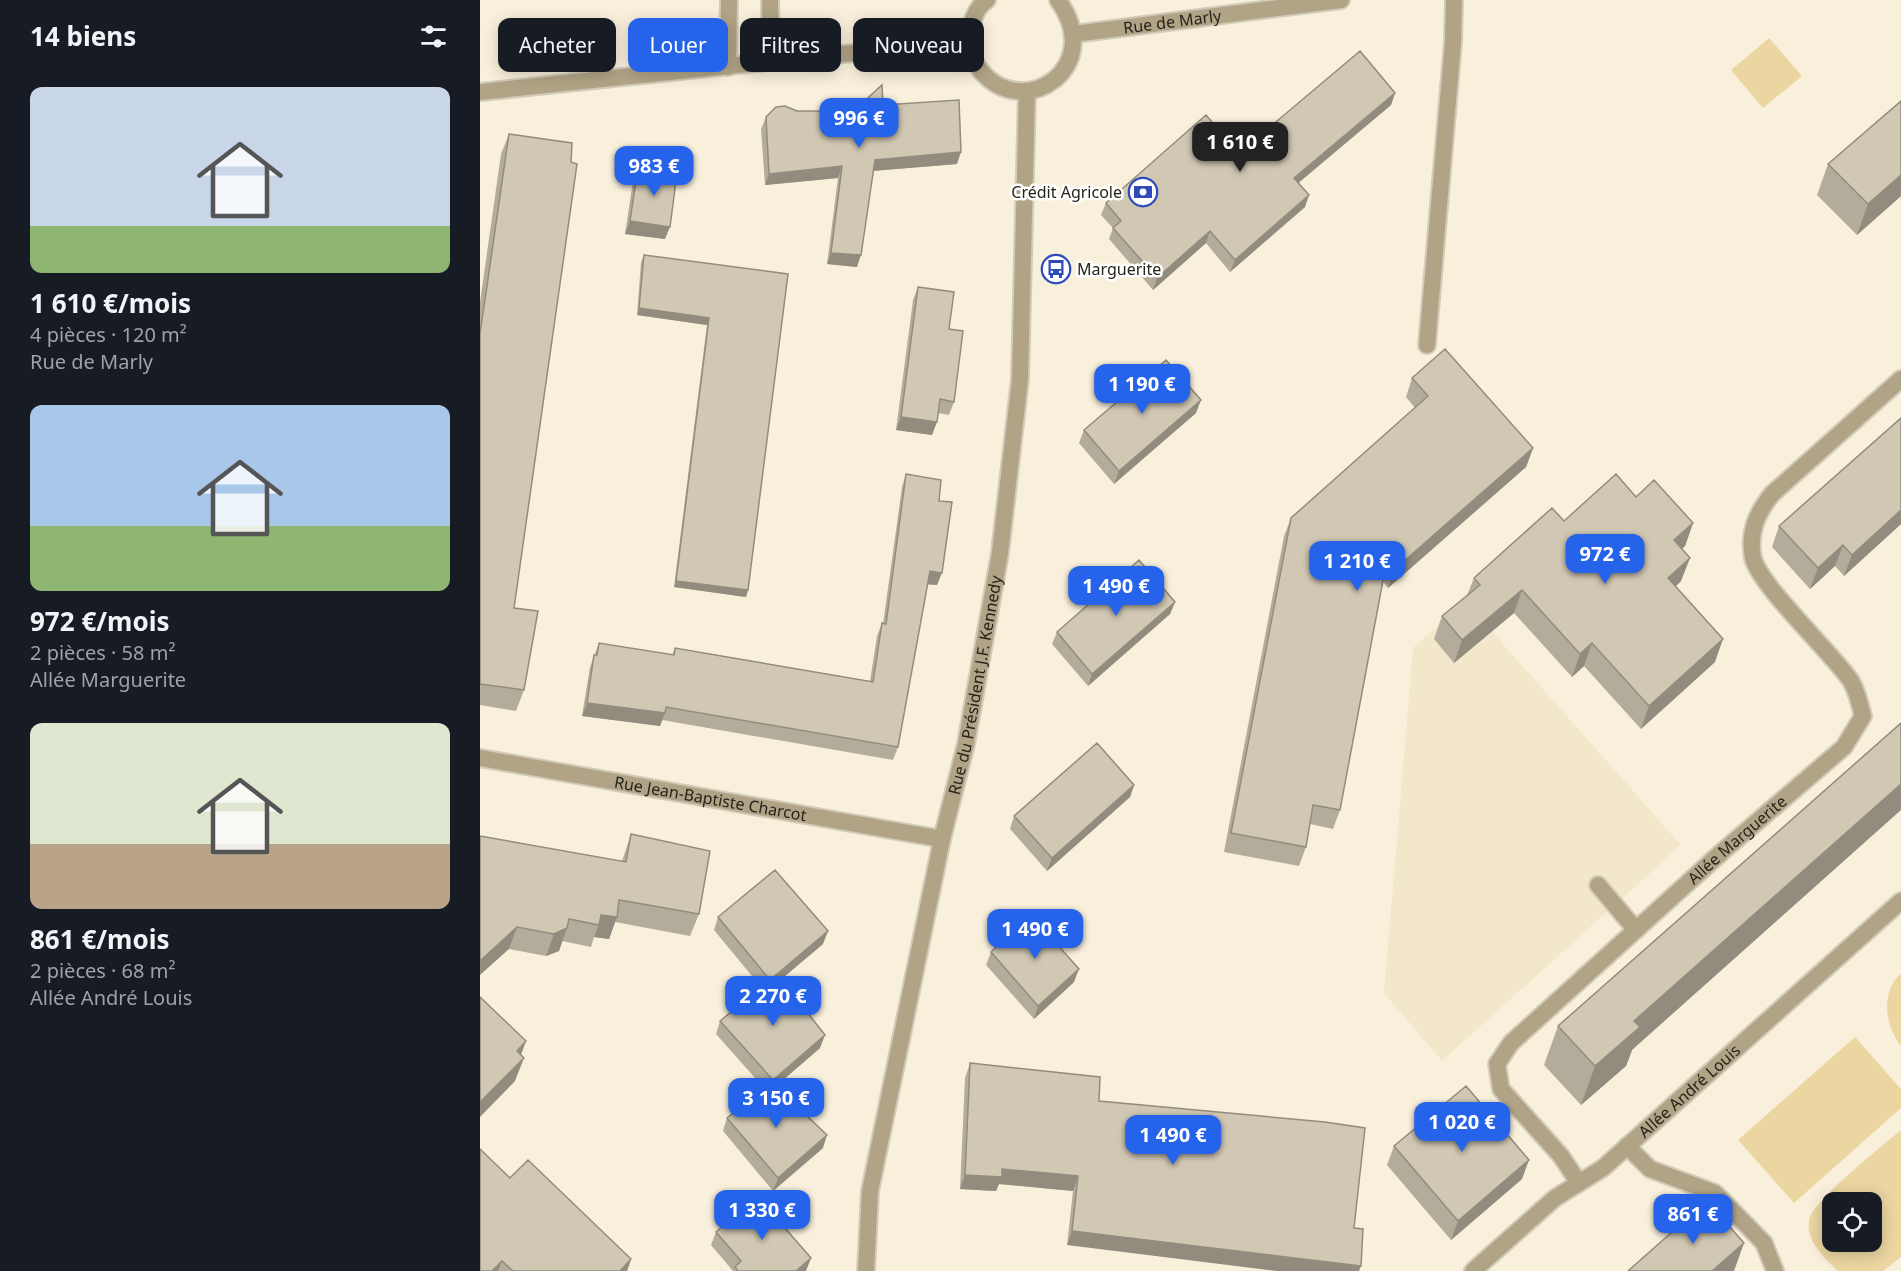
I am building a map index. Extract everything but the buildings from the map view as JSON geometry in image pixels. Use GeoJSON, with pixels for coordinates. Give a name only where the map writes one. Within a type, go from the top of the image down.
{"type":"FeatureCollection","features":[{"type":"Feature","properties":{"kind":"street"},"geometry":{"type":"LineString","coordinates":[[729,0],[728,67],[740,66]]}},
{"type":"Feature","properties":{"kind":"street"},"geometry":{"type":"LineString","coordinates":[[770,0],[770,18]]}},
{"type":"Feature","properties":{"kind":"street"},"geometry":{"type":"LineString","coordinates":[[974,18],[987,0]]}},
{"type":"Feature","properties":{"kind":"street"},"geometry":{"type":"LineString","coordinates":[[982,72],[989,80],[1007,89],[1027,91],[1046,86],[1062,72],[1072,54],[1074,34],[1069,15],[1058,0]]}},
{"type":"Feature","properties":{"kind":"street","name":"Rue de Marly"},"geometry":{"type":"LineString","coordinates":[[1074,34],[1341,0]]}},
{"type":"Feature","properties":{"kind":"street"},"geometry":{"type":"LineString","coordinates":[[1427,345],[1452,54],[1454,0]]}},
{"type":"Feature","properties":{"kind":"street"},"geometry":{"type":"LineString","coordinates":[[480,92],[678,72]]}},
{"type":"Feature","properties":{"kind":"street","name":"Rue du Président J.F. Kennedy"},"geometry":{"type":"LineString","coordinates":[[866,1271],[870,1191],[942,838],[966,744],[1000,553],[1020,379],[1027,91]]}},
{"type":"Feature","properties":{"kind":"street","name":"Allée Marguerite"},"geometry":{"type":"LineString","coordinates":[[1579,1183],[1561,1156],[1502,1089],[1497,1064],[1511,1043],[1635,930],[1844,747],[1863,716],[1852,683],[1767,580],[1754,560],[1751,539],[1756,514],[1772,494],[1901,379]]}},
{"type":"Feature","properties":{"kind":"street","name":"Rue Jean-Baptiste Charcot"},"geometry":{"type":"LineString","coordinates":[[480,758],[942,838]]}},
{"type":"Feature","properties":{"kind":"street"},"geometry":{"type":"LineString","coordinates":[[1598,885],[1635,930]]}},
{"type":"Feature","properties":{"kind":"street","name":"Allée André Louis"},"geometry":{"type":"LineString","coordinates":[[1775,1271],[1764,1243],[1715,1193],[1650,1169],[1627,1146],[1901,901]]}},
{"type":"Feature","properties":{"kind":"street"},"geometry":{"type":"LineString","coordinates":[[1473,1271],[1555,1198],[1603,1168],[1627,1146]]}},
{"type":"Feature","properties":{"kind":"shaded area"},"geometry":{"type":"Polygon","coordinates":[[[1769,38],[1802,76],[1763,108],[1731,70],[1769,38]]]}},
{"type":"Feature","properties":{"kind":"shaded area"},"geometry":{"type":"Polygon","coordinates":[[[1465,601],[1681,845],[1442,1061],[1384,993],[1413,648],[1465,601]]]}},
{"type":"Feature","properties":{"kind":"shaded area"},"geometry":{"type":"Polygon","coordinates":[[[1901,973],[1901,1046],[1891,1029],[1887,1009],[1890,990],[1901,973]]]}},
{"type":"Feature","properties":{"kind":"shaded area"},"geometry":{"type":"Polygon","coordinates":[[[1855,1037],[1901,1089],[1901,1108],[1794,1203],[1738,1140],[1855,1037]]]}},
{"type":"Feature","properties":{"kind":"shaded area"},"geometry":{"type":"Polygon","coordinates":[[[1901,1130],[1901,1257],[1883,1271],[1838,1271],[1821,1254],[1812,1240],[1809,1233],[1810,1217],[1822,1201],[1822,1252],[1882,1252],[1882,1192],[1831,1192],[1901,1130]]]}},
{"type":"Feature","properties":{"kind":"place","name":"Crédit Agricole"},"geometry":{"type":"Point","coordinates":[1143,192]}},
{"type":"Feature","properties":{"kind":"place","name":"Marguerite"},"geometry":{"type":"Point","coordinates":[1056,269]}}]}
